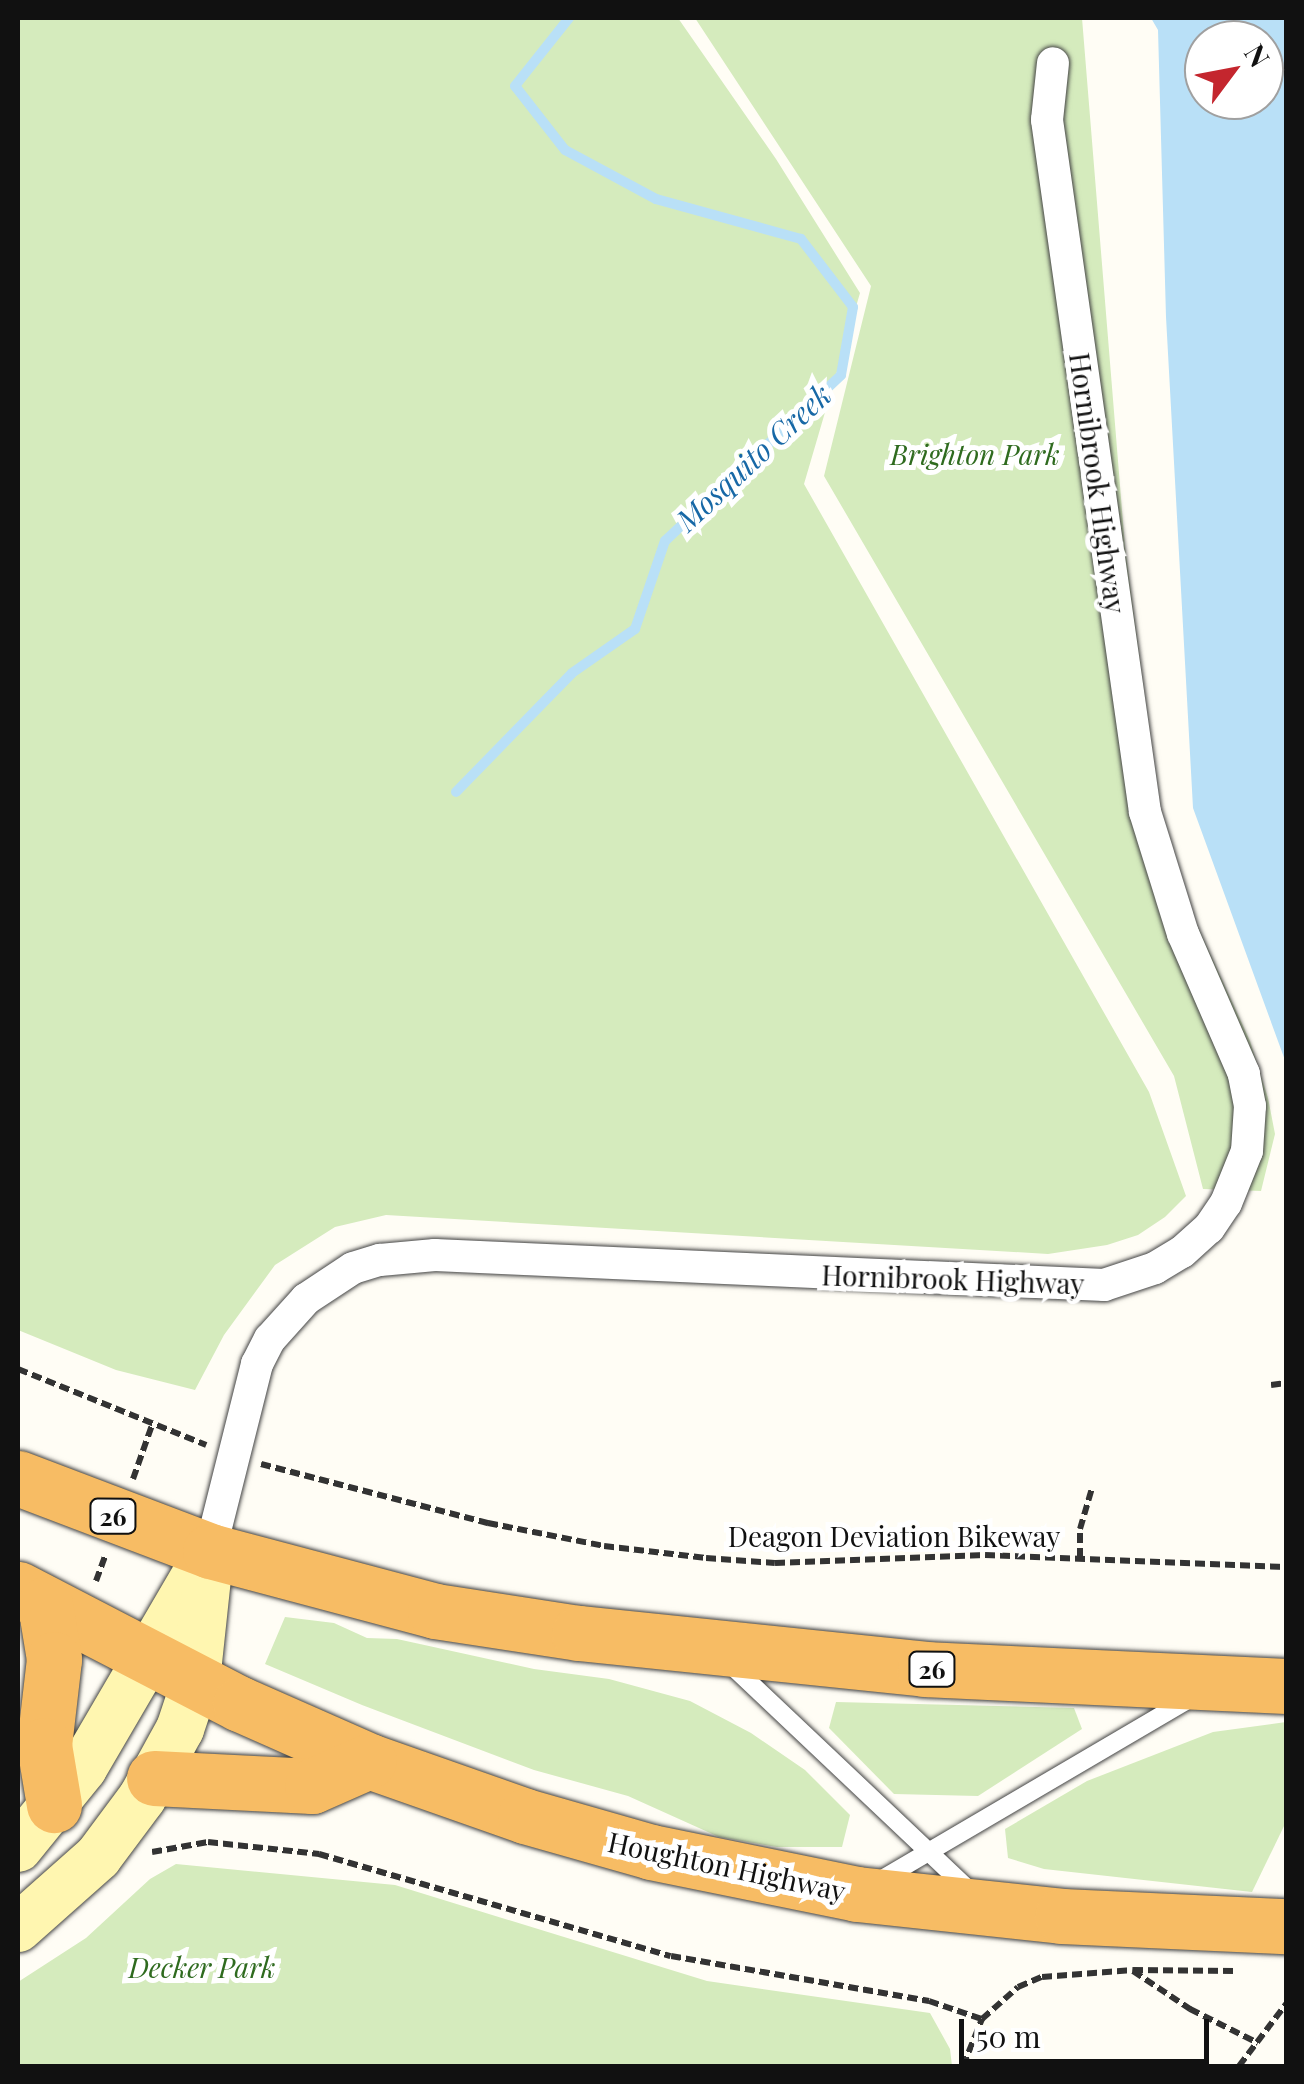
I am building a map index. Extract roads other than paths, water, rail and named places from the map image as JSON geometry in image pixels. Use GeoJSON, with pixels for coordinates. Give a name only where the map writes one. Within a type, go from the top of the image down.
{"type":"FeatureCollection","features":[{"type":"Feature","properties":{"kind":"highway","name":"26"},"geometry":{"type":"LineString","coordinates":[[18,1478],[210,1551],[436,1611],[580,1633],[925,1669],[1286,1686]]}},
{"type":"Feature","properties":{"kind":"highway","name":"Houghton Highway"},"geometry":{"type":"LineString","coordinates":[[31,1596],[196,1682],[369,1761],[606,1840],[857,1894],[1267,1941]]}},
{"type":"Feature","properties":{"kind":"highway"},"geometry":{"type":"LineString","coordinates":[[31,1596],[54,1659],[44,1746],[54,1804]]}},
{"type":"Feature","properties":{"kind":"highway"},"geometry":{"type":"LineString","coordinates":[[154,1778],[312,1786],[369,1761]]}},
{"type":"Feature","properties":{"kind":"main road","name":"Hornibrook Highway"},"geometry":{"type":"LineString","coordinates":[[18,1848],[115,1719],[145,1656],[210,1551]]}},
{"type":"Feature","properties":{"kind":"main road","name":"Hornibrook Highway"},"geometry":{"type":"LineString","coordinates":[[18,1928],[98,1856],[154,1778],[180,1730],[196,1682],[210,1551]]}},
{"type":"Feature","properties":{"kind":"street","name":"Hornibrook Highway"},"geometry":{"type":"LineString","coordinates":[[210,1551],[257,1364],[270,1339],[306,1298],[353,1268],[380,1260],[435,1255],[1104,1285],[1156,1268],[1182,1252],[1209,1228],[1226,1203],[1247,1151],[1250,1106],[1244,1074],[1183,934],[1145,812],[1048,120],[1053,63]]}},
{"type":"Feature","properties":{"kind":"lane"},"geometry":{"type":"LineString","coordinates":[[710,1646],[988,1908]]}},
{"type":"Feature","properties":{"kind":"lane"},"geometry":{"type":"LineString","coordinates":[[857,1894],[1217,1683]]}},
{"type":"Feature","properties":{"kind":"water"},"geometry":{"type":"Polygon","coordinates":[[[1151,18],[1286,18],[1286,1063],[1193,808],[1166,317],[1158,30],[1151,18]]]}},
{"type":"Feature","properties":{"kind":"waterway","name":"Mosquito Creek"},"geometry":{"type":"LineString","coordinates":[[456,792],[572,673],[635,629],[665,541],[841,375],[853,307],[801,239],[656,199],[565,150],[515,86],[569,18]]}},
{"type":"Feature","properties":{"kind":"park label","name":"Brighton Park"},"geometry":{"type":"Point","coordinates":[975,454]}},
{"type":"Feature","properties":{"kind":"park label","name":"Decker Park"},"geometry":{"type":"Point","coordinates":[202,1967]}}]}
